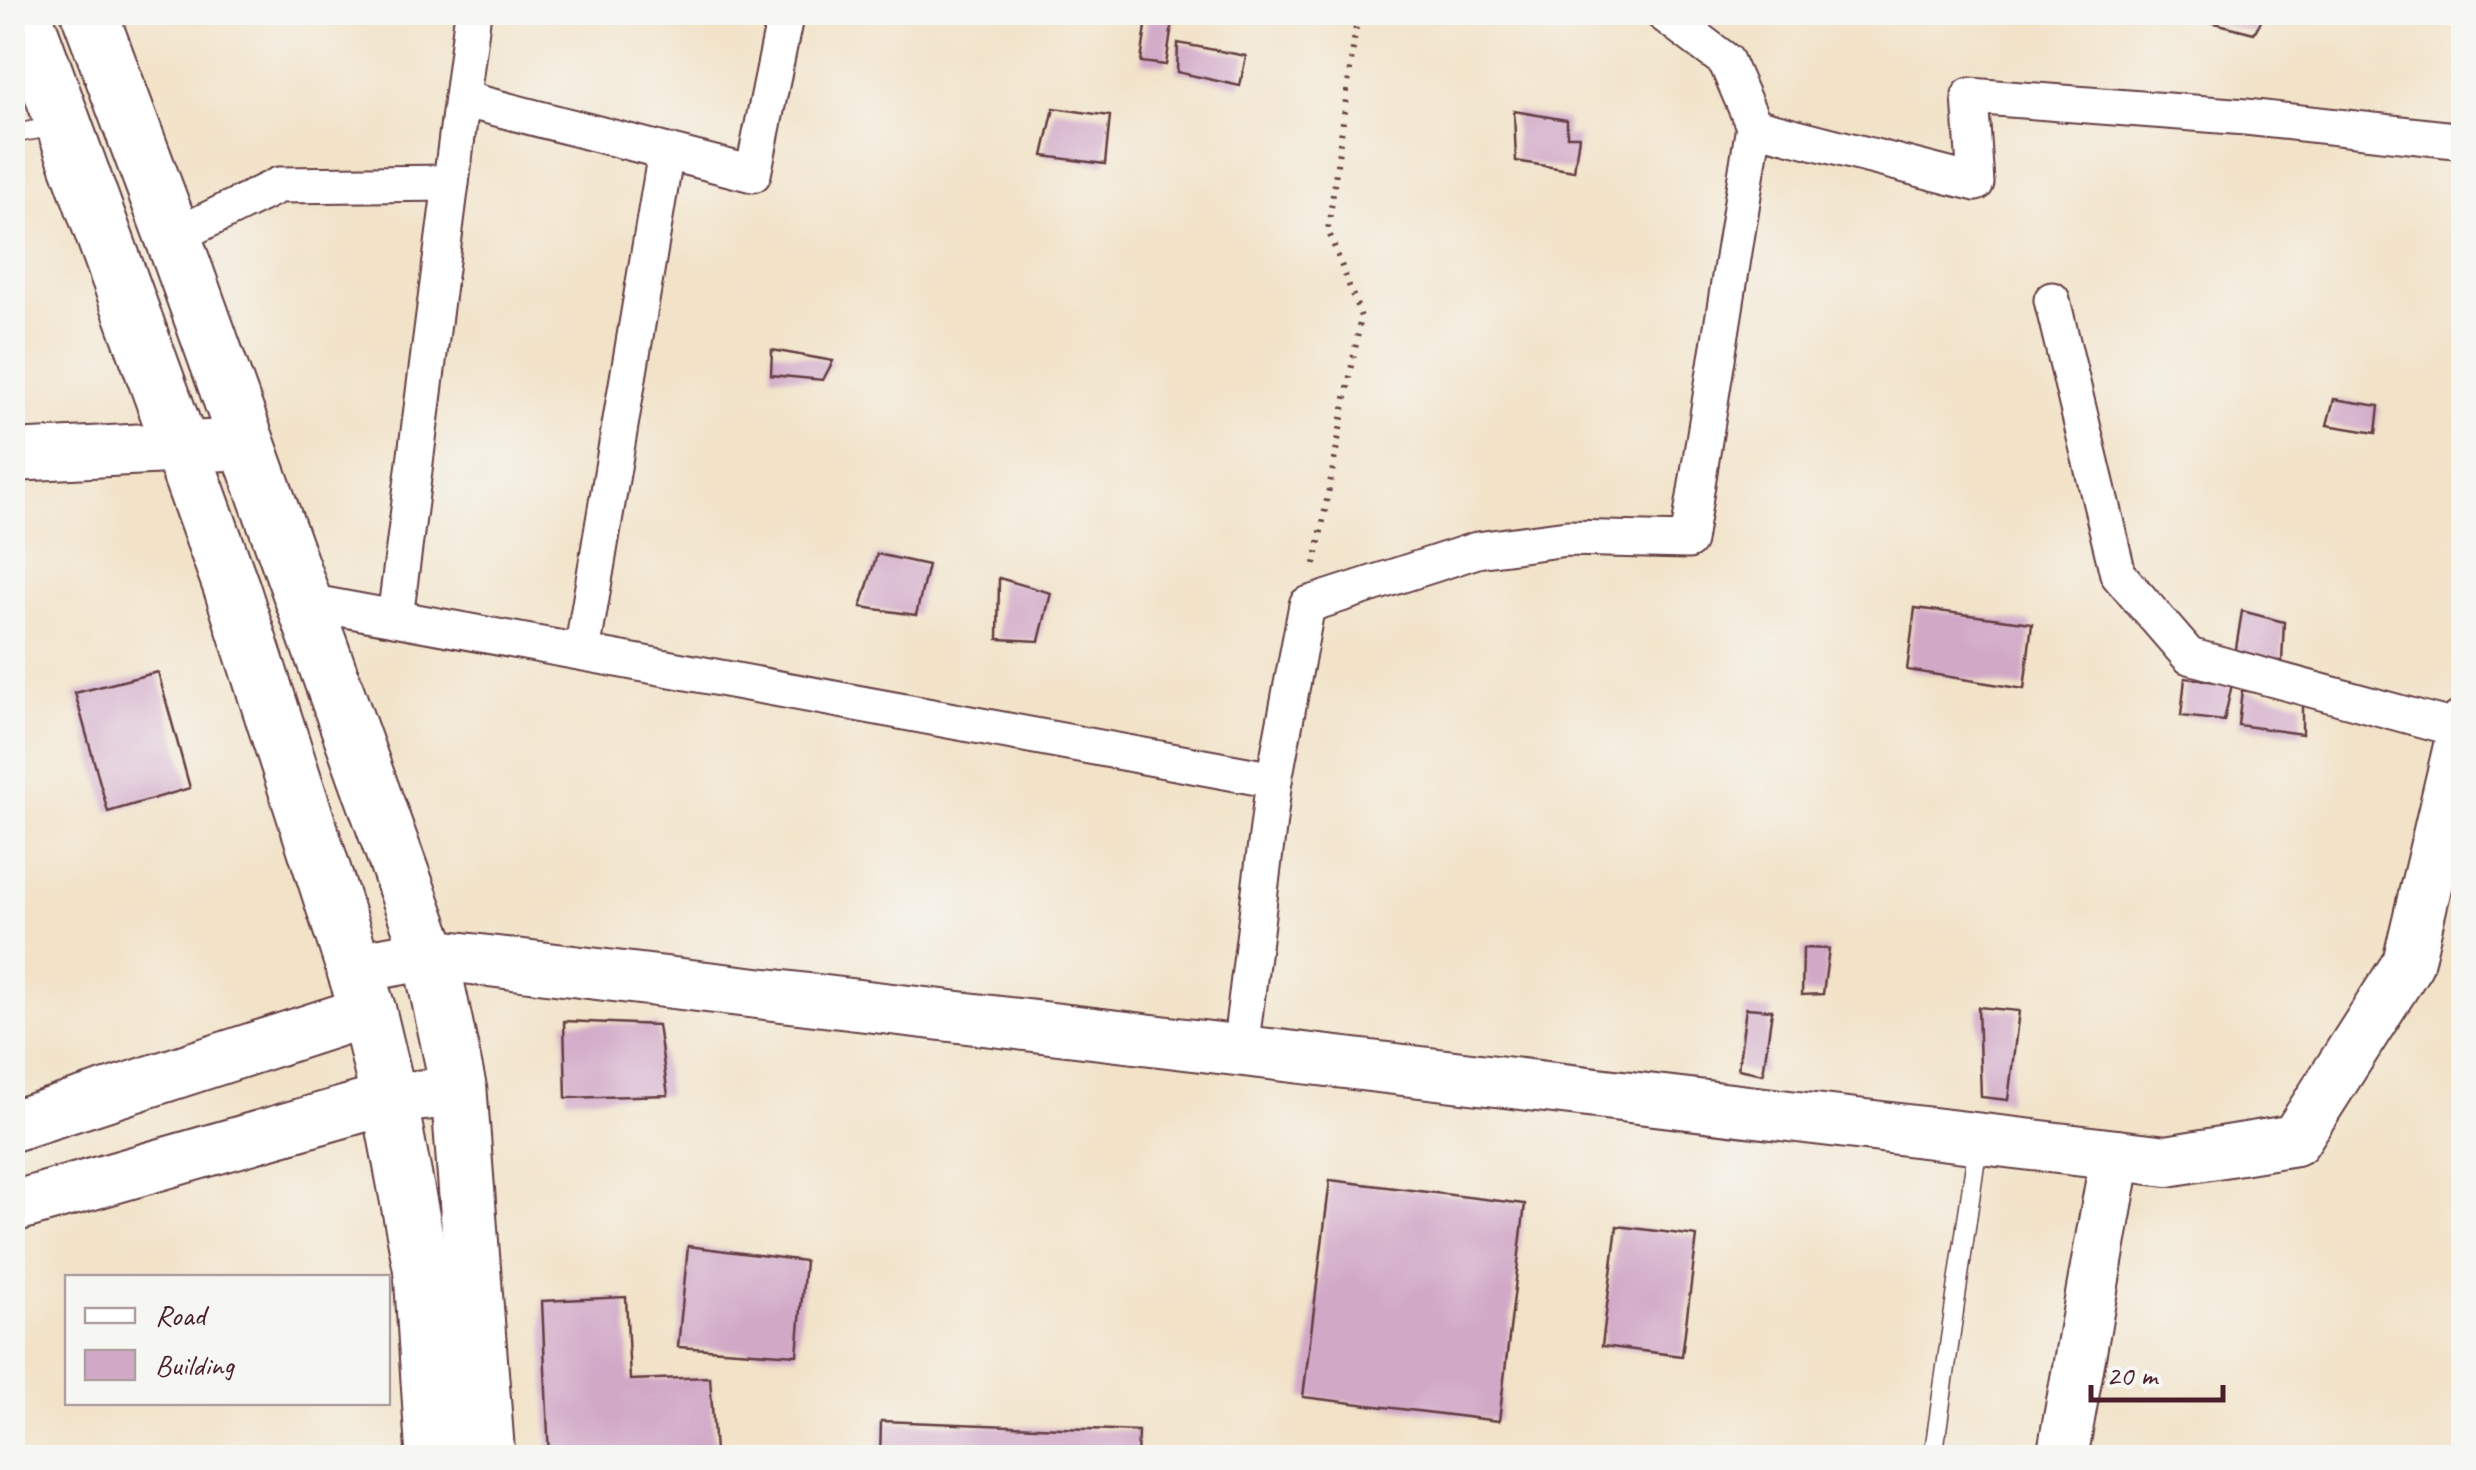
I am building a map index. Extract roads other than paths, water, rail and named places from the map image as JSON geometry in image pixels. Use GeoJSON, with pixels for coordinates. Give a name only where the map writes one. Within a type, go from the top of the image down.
{"type":"FeatureCollection","features":[{"type":"Feature","properties":{"kind":"highway"},"geometry":{"type":"LineString","coordinates":[[23,12],[38,129],[178,448],[232,589],[361,990],[389,1099],[422,1272],[434,1458]]}},
{"type":"Feature","properties":{"kind":"highway"},"geometry":{"type":"LineString","coordinates":[[89,12],[430,954],[459,1092],[487,1458]]}},
{"type":"Feature","properties":{"kind":"main road"},"geometry":{"type":"LineString","coordinates":[[12,456],[246,444]]}},
{"type":"Feature","properties":{"kind":"main road"},"geometry":{"type":"LineString","coordinates":[[12,1126],[361,990],[430,954],[2116,1155],[2167,1160],[2294,1140],[2408,963],[2463,728]]}},
{"type":"Feature","properties":{"kind":"main road"},"geometry":{"type":"LineString","coordinates":[[12,1206],[389,1099],[459,1092]]}},
{"type":"Feature","properties":{"kind":"main road"},"geometry":{"type":"LineString","coordinates":[[2062,1458],[2116,1155]]}},
{"type":"Feature","properties":{"kind":"street"},"geometry":{"type":"LineString","coordinates":[[395,618],[473,12]]}},
{"type":"Feature","properties":{"kind":"street"},"geometry":{"type":"LineString","coordinates":[[462,99],[753,174],[786,12]]}},
{"type":"Feature","properties":{"kind":"street"},"geometry":{"type":"LineString","coordinates":[[1240,1050],[1274,780],[1307,605],[1477,550],[1566,538],[1688,541],[1754,126],[1726,62],[1661,12]]}},
{"type":"Feature","properties":{"kind":"street"},"geometry":{"type":"LineString","coordinates":[[1754,126],[1976,184],[1970,96],[2246,117],[2464,141]]}},
{"type":"Feature","properties":{"kind":"street"},"geometry":{"type":"LineString","coordinates":[[582,652],[666,152]]}},
{"type":"Feature","properties":{"kind":"street"},"geometry":{"type":"LineString","coordinates":[[173,237],[279,185],[451,184]]}},
{"type":"Feature","properties":{"kind":"street"},"geometry":{"type":"LineString","coordinates":[[2052,300],[2118,574],[2190,656],[2463,728]]}},
{"type":"Feature","properties":{"kind":"street"},"geometry":{"type":"LineString","coordinates":[[302,601],[1274,780]]}},
{"type":"Feature","properties":{"kind":"lane"},"geometry":{"type":"LineString","coordinates":[[1932,1458],[1978,1138]]}}]}
